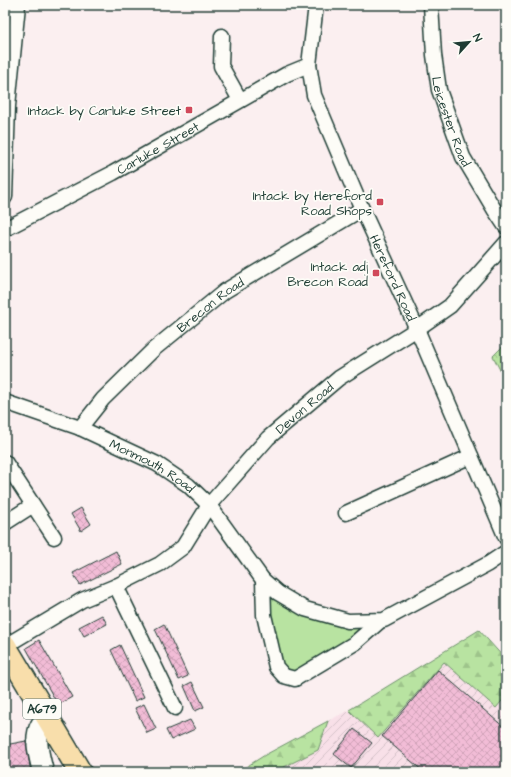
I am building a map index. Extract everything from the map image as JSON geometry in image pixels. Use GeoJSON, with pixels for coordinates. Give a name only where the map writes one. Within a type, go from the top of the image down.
{"type":"FeatureCollection","features":[{"type":"Feature","properties":{"kind":"main road","name":"A679"},"geometry":{"type":"LineString","coordinates":[[5,646],[80,772]]}},
{"type":"Feature","properties":{"kind":"main road"},"geometry":{"type":"LineString","coordinates":[[43,772],[38,748],[38,736],[41,724],[48,719]]}},
{"type":"Feature","properties":{"kind":"street"},"geometry":{"type":"LineString","coordinates":[[5,197],[6,106],[18,5]]}},
{"type":"Feature","properties":{"kind":"street","name":"Hereford Road"},"geometry":{"type":"LineString","coordinates":[[316,5],[309,65],[314,95],[362,209],[417,329],[506,538]]}},
{"type":"Feature","properties":{"kind":"street","name":"Leicester Road"},"geometry":{"type":"LineString","coordinates":[[431,5],[434,55],[439,90],[463,157],[506,227]]}},
{"type":"Feature","properties":{"kind":"street"},"geometry":{"type":"LineString","coordinates":[[222,36],[221,66],[240,100]]}},
{"type":"Feature","properties":{"kind":"street","name":"Carluke Street"},"geometry":{"type":"LineString","coordinates":[[5,229],[113,173],[287,74],[309,65]]}},
{"type":"Feature","properties":{"kind":"street","name":"Brecon Road"},"geometry":{"type":"LineString","coordinates":[[80,428],[103,399],[154,349],[225,291],[362,209]]}},
{"type":"Feature","properties":{"kind":"street","name":"Devon Road"},"geometry":{"type":"LineString","coordinates":[[5,646],[82,600],[116,586],[160,564],[183,547],[209,505],[268,438],[339,378],[417,329],[450,306],[506,243]]}},
{"type":"Feature","properties":{"kind":"street","name":"Monmouth Road"},"geometry":{"type":"LineString","coordinates":[[5,402],[80,428],[157,464],[188,485],[209,505],[263,580],[278,593],[305,609],[348,621],[384,620],[488,564],[506,552]]}},
{"type":"Feature","properties":{"kind":"street"},"geometry":{"type":"LineString","coordinates":[[346,513],[471,456]]}},
{"type":"Feature","properties":{"kind":"street"},"geometry":{"type":"LineString","coordinates":[[5,462],[54,537]]}},
{"type":"Feature","properties":{"kind":"street"},"geometry":{"type":"LineString","coordinates":[[5,523],[33,505]]}},
{"type":"Feature","properties":{"kind":"street","name":"Monmouth Road"},"geometry":{"type":"LineString","coordinates":[[263,580],[264,615],[276,667],[284,676],[295,679],[356,643],[380,621]]}},
{"type":"Feature","properties":{"kind":"street"},"geometry":{"type":"LineString","coordinates":[[116,586],[175,708]]}},
{"type":"Feature","properties":{"kind":"shaded area"},"geometry":{"type":"Polygon","coordinates":[[[444,662],[495,707],[506,696],[506,772],[274,772],[318,750],[328,721],[349,710],[378,737],[444,662]]]}},
{"type":"Feature","properties":{"kind":"green space"},"geometry":{"type":"Polygon","coordinates":[[[506,343],[506,382],[493,356],[506,343]]]}},
{"type":"Feature","properties":{"kind":"green space"},"geometry":{"type":"Polygon","coordinates":[[[263,580],[305,609],[380,621],[355,643],[284,676],[263,580]]]}},
{"type":"Feature","properties":{"kind":"green space"},"geometry":{"type":"Polygon","coordinates":[[[479,630],[506,660],[506,696],[496,708],[444,662],[378,738],[349,710],[479,630]]]}},
{"type":"Feature","properties":{"kind":"green space"},"geometry":{"type":"Polygon","coordinates":[[[328,721],[318,750],[274,772],[238,772],[265,755],[328,721]]]}},
{"type":"Feature","properties":{"kind":"building"},"geometry":{"type":"Polygon","coordinates":[[[81,508],[91,524],[81,531],[71,514],[81,508]]]}},
{"type":"Feature","properties":{"kind":"building"},"geometry":{"type":"Polygon","coordinates":[[[116,551],[122,564],[80,585],[73,573],[116,551]]]}},
{"type":"Feature","properties":{"kind":"building"},"geometry":{"type":"Polygon","coordinates":[[[102,615],[107,624],[84,636],[79,627],[102,615]]]}},
{"type":"Feature","properties":{"kind":"building"},"geometry":{"type":"Polygon","coordinates":[[[164,624],[188,676],[179,680],[155,629],[164,624]]]}},
{"type":"Feature","properties":{"kind":"building"},"geometry":{"type":"Polygon","coordinates":[[[39,640],[72,697],[58,705],[26,648],[39,640]]]}},
{"type":"Feature","properties":{"kind":"building"},"geometry":{"type":"Polygon","coordinates":[[[120,645],[144,697],[135,701],[111,650],[120,645]]]}},
{"type":"Feature","properties":{"kind":"building"},"geometry":{"type":"Polygon","coordinates":[[[438,670],[506,729],[506,772],[424,772],[382,736],[438,670]]]}},
{"type":"Feature","properties":{"kind":"building"},"geometry":{"type":"Polygon","coordinates":[[[192,682],[204,707],[195,711],[184,686],[192,682]]]}},
{"type":"Feature","properties":{"kind":"building"},"geometry":{"type":"Polygon","coordinates":[[[144,704],[156,729],[147,733],[135,708],[144,704]]]}},
{"type":"Feature","properties":{"kind":"building"},"geometry":{"type":"Polygon","coordinates":[[[190,720],[195,729],[171,740],[166,730],[190,720]]]}},
{"type":"Feature","properties":{"kind":"building"},"geometry":{"type":"Polygon","coordinates":[[[354,729],[372,743],[351,768],[334,754],[354,729]]]}},
{"type":"Feature","properties":{"kind":"building"},"geometry":{"type":"Polygon","coordinates":[[[26,741],[31,772],[5,772],[5,745],[26,741]]]}},
{"type":"Feature","properties":{"kind":"place","name":"Intack by Carluke Street"},"geometry":{"type":"Point","coordinates":[189,110]}},
{"type":"Feature","properties":{"kind":"place","name":"Intack by Hereford Road Shops"},"geometry":{"type":"Point","coordinates":[380,202]}},
{"type":"Feature","properties":{"kind":"place","name":"Intack adj Brecon Road"},"geometry":{"type":"Point","coordinates":[376,273]}}]}
